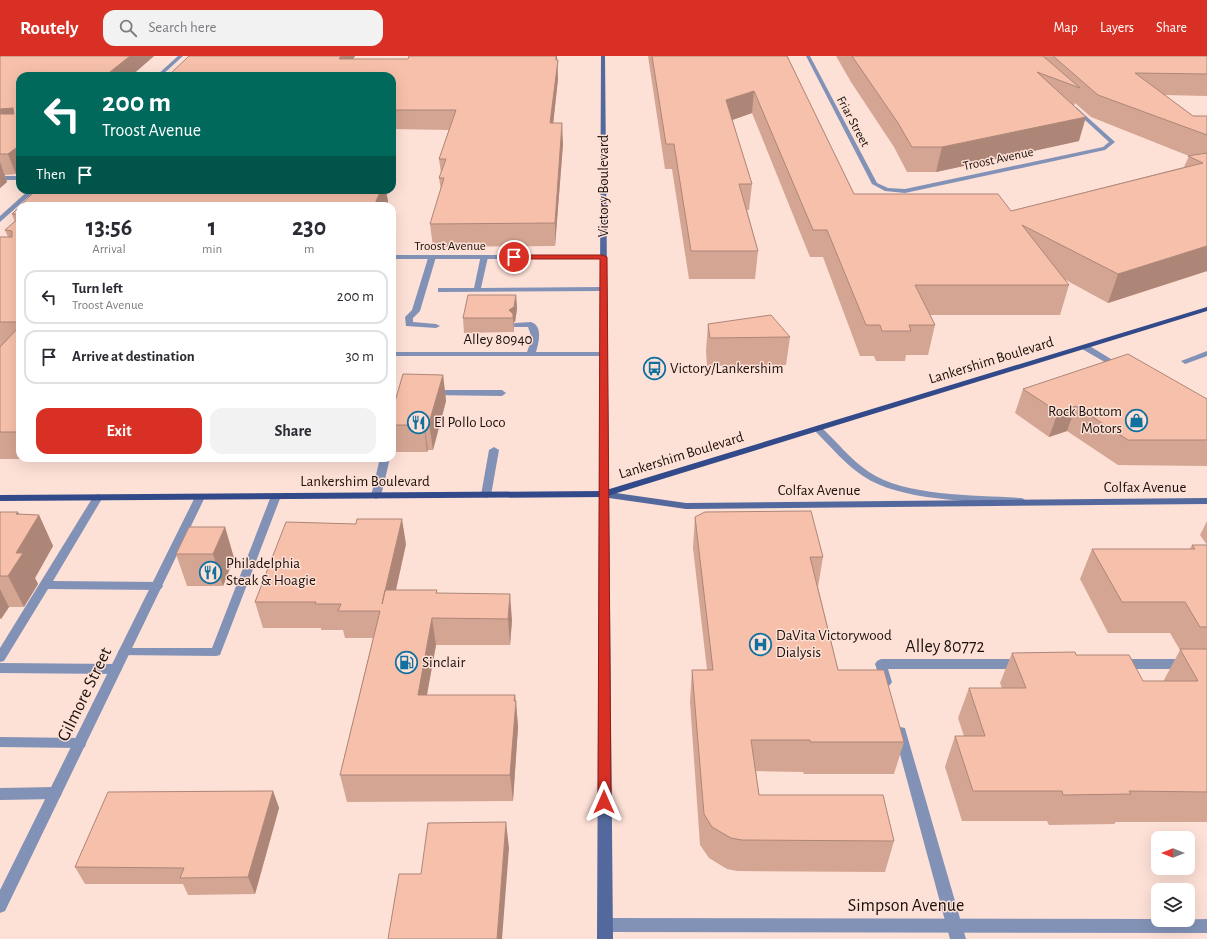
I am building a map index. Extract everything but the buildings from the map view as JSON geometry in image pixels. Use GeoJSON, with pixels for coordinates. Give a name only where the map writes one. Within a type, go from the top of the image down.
{"type":"FeatureCollection","features":[{"type":"Feature","properties":{"kind":"main road","name":"Victory Boulevard"},"geometry":{"type":"LineString","coordinates":[[603,56],[605,932]]}},
{"type":"Feature","properties":{"kind":"main road","name":"Lankershim Boulevard"},"geometry":{"type":"LineString","coordinates":[[0,498],[604,494],[819,430],[1207,309]]}},
{"type":"Feature","properties":{"kind":"main road","name":"Colfax Avenue"},"geometry":{"type":"LineString","coordinates":[[604,494],[686,506],[1207,501]]}},
{"type":"Feature","properties":{"kind":"street"},"geometry":{"type":"LineString","coordinates":[[162,72],[180,56]]}},
{"type":"Feature","properties":{"kind":"street","name":"Friar Street"},"geometry":{"type":"LineString","coordinates":[[808,56],[875,184],[887,190]]}},
{"type":"Feature","properties":{"kind":"street","name":"Troost Avenue"},"geometry":{"type":"LineString","coordinates":[[887,190],[905,191],[1104,148],[1112,142],[1070,103]]}},
{"type":"Feature","properties":{"kind":"street"},"geometry":{"type":"LineString","coordinates":[[0,178],[16,178]]}},
{"type":"Feature","properties":{"kind":"street"},"geometry":{"type":"LineString","coordinates":[[20,202],[29,194]]}},
{"type":"Feature","properties":{"kind":"street"},"geometry":{"type":"LineString","coordinates":[[0,220],[16,205]]}},
{"type":"Feature","properties":{"kind":"street","name":"Troost Avenue"},"geometry":{"type":"LineString","coordinates":[[396,257],[603,257]]}},
{"type":"Feature","properties":{"kind":"street"},"geometry":{"type":"LineString","coordinates":[[432,257],[416,311],[409,316],[409,324],[436,326]]}},
{"type":"Feature","properties":{"kind":"street"},"geometry":{"type":"LineString","coordinates":[[477,290],[484,257]]}},
{"type":"Feature","properties":{"kind":"street"},"geometry":{"type":"LineString","coordinates":[[441,290],[603,289]]}},
{"type":"Feature","properties":{"kind":"street"},"geometry":{"type":"LineString","coordinates":[[514,325],[531,324],[536,333],[536,339],[531,353]]}},
{"type":"Feature","properties":{"kind":"street"},"geometry":{"type":"LineString","coordinates":[[1085,347],[1129,372]]}},
{"type":"Feature","properties":{"kind":"street"},"geometry":{"type":"LineString","coordinates":[[1185,361],[1207,353]]}},
{"type":"Feature","properties":{"kind":"street","name":"Alley 80940"},"geometry":{"type":"LineString","coordinates":[[396,354],[603,354]]}},
{"type":"Feature","properties":{"kind":"street"},"geometry":{"type":"LineString","coordinates":[[420,392],[502,393]]}},
{"type":"Feature","properties":{"kind":"street","name":"Colfax Avenue"},"geometry":{"type":"LineString","coordinates":[[819,430],[856,466],[874,479],[898,487],[926,492],[1036,502]]}},
{"type":"Feature","properties":{"kind":"street"},"geometry":{"type":"LineString","coordinates":[[486,495],[494,450]]}},
{"type":"Feature","properties":{"kind":"street"},"geometry":{"type":"LineString","coordinates":[[376,496],[384,462]]}},
{"type":"Feature","properties":{"kind":"street"},"geometry":{"type":"LineString","coordinates":[[124,652],[216,652],[276,496]]}},
{"type":"Feature","properties":{"kind":"street","name":"Gilmore Street"},"geometry":{"type":"LineString","coordinates":[[0,906],[200,497]]}},
{"type":"Feature","properties":{"kind":"street"},"geometry":{"type":"LineString","coordinates":[[0,658],[98,498]]}},
{"type":"Feature","properties":{"kind":"street"},"geometry":{"type":"LineString","coordinates":[[46,585],[157,586]]}},
{"type":"Feature","properties":{"kind":"street","name":"Alley 80772"},"geometry":{"type":"LineString","coordinates":[[890,695],[881,664],[1032,664]]}},
{"type":"Feature","properties":{"kind":"street"},"geometry":{"type":"LineString","coordinates":[[1112,664],[1207,664]]}},
{"type":"Feature","properties":{"kind":"street"},"geometry":{"type":"LineString","coordinates":[[0,668],[116,669]]}},
{"type":"Feature","properties":{"kind":"street"},"geometry":{"type":"LineString","coordinates":[[896,718],[956,932]]}},
{"type":"Feature","properties":{"kind":"street"},"geometry":{"type":"LineString","coordinates":[[0,742],[80,743]]}},
{"type":"Feature","properties":{"kind":"street"},"geometry":{"type":"LineString","coordinates":[[0,794],[55,793]]}},
{"type":"Feature","properties":{"kind":"street","name":"Simpson Avenue"},"geometry":{"type":"LineString","coordinates":[[605,932],[956,932],[1207,926]]}},
{"type":"Feature","properties":{"kind":"place","name":"Victory/Lankershim"},"geometry":{"type":"Point","coordinates":[654,368]}},
{"type":"Feature","properties":{"kind":"place","name":"Rock Bottom Motors"},"geometry":{"type":"Point","coordinates":[1137,420]}},
{"type":"Feature","properties":{"kind":"place","name":"El Pollo Loco"},"geometry":{"type":"Point","coordinates":[419,422]}},
{"type":"Feature","properties":{"kind":"place","name":"Philadelphia Steak & Hoagie"},"geometry":{"type":"Point","coordinates":[211,572]}},
{"type":"Feature","properties":{"kind":"place","name":"DaVita Victorywood Dialysis"},"geometry":{"type":"Point","coordinates":[761,644]}},
{"type":"Feature","properties":{"kind":"place","name":"Sinclair"},"geometry":{"type":"Point","coordinates":[406,662]}},
{"type":"Feature","properties":{"kind":"route"},"geometry":{"type":"LineString","coordinates":[[514,257],[603,257],[604,802]]}}]}
